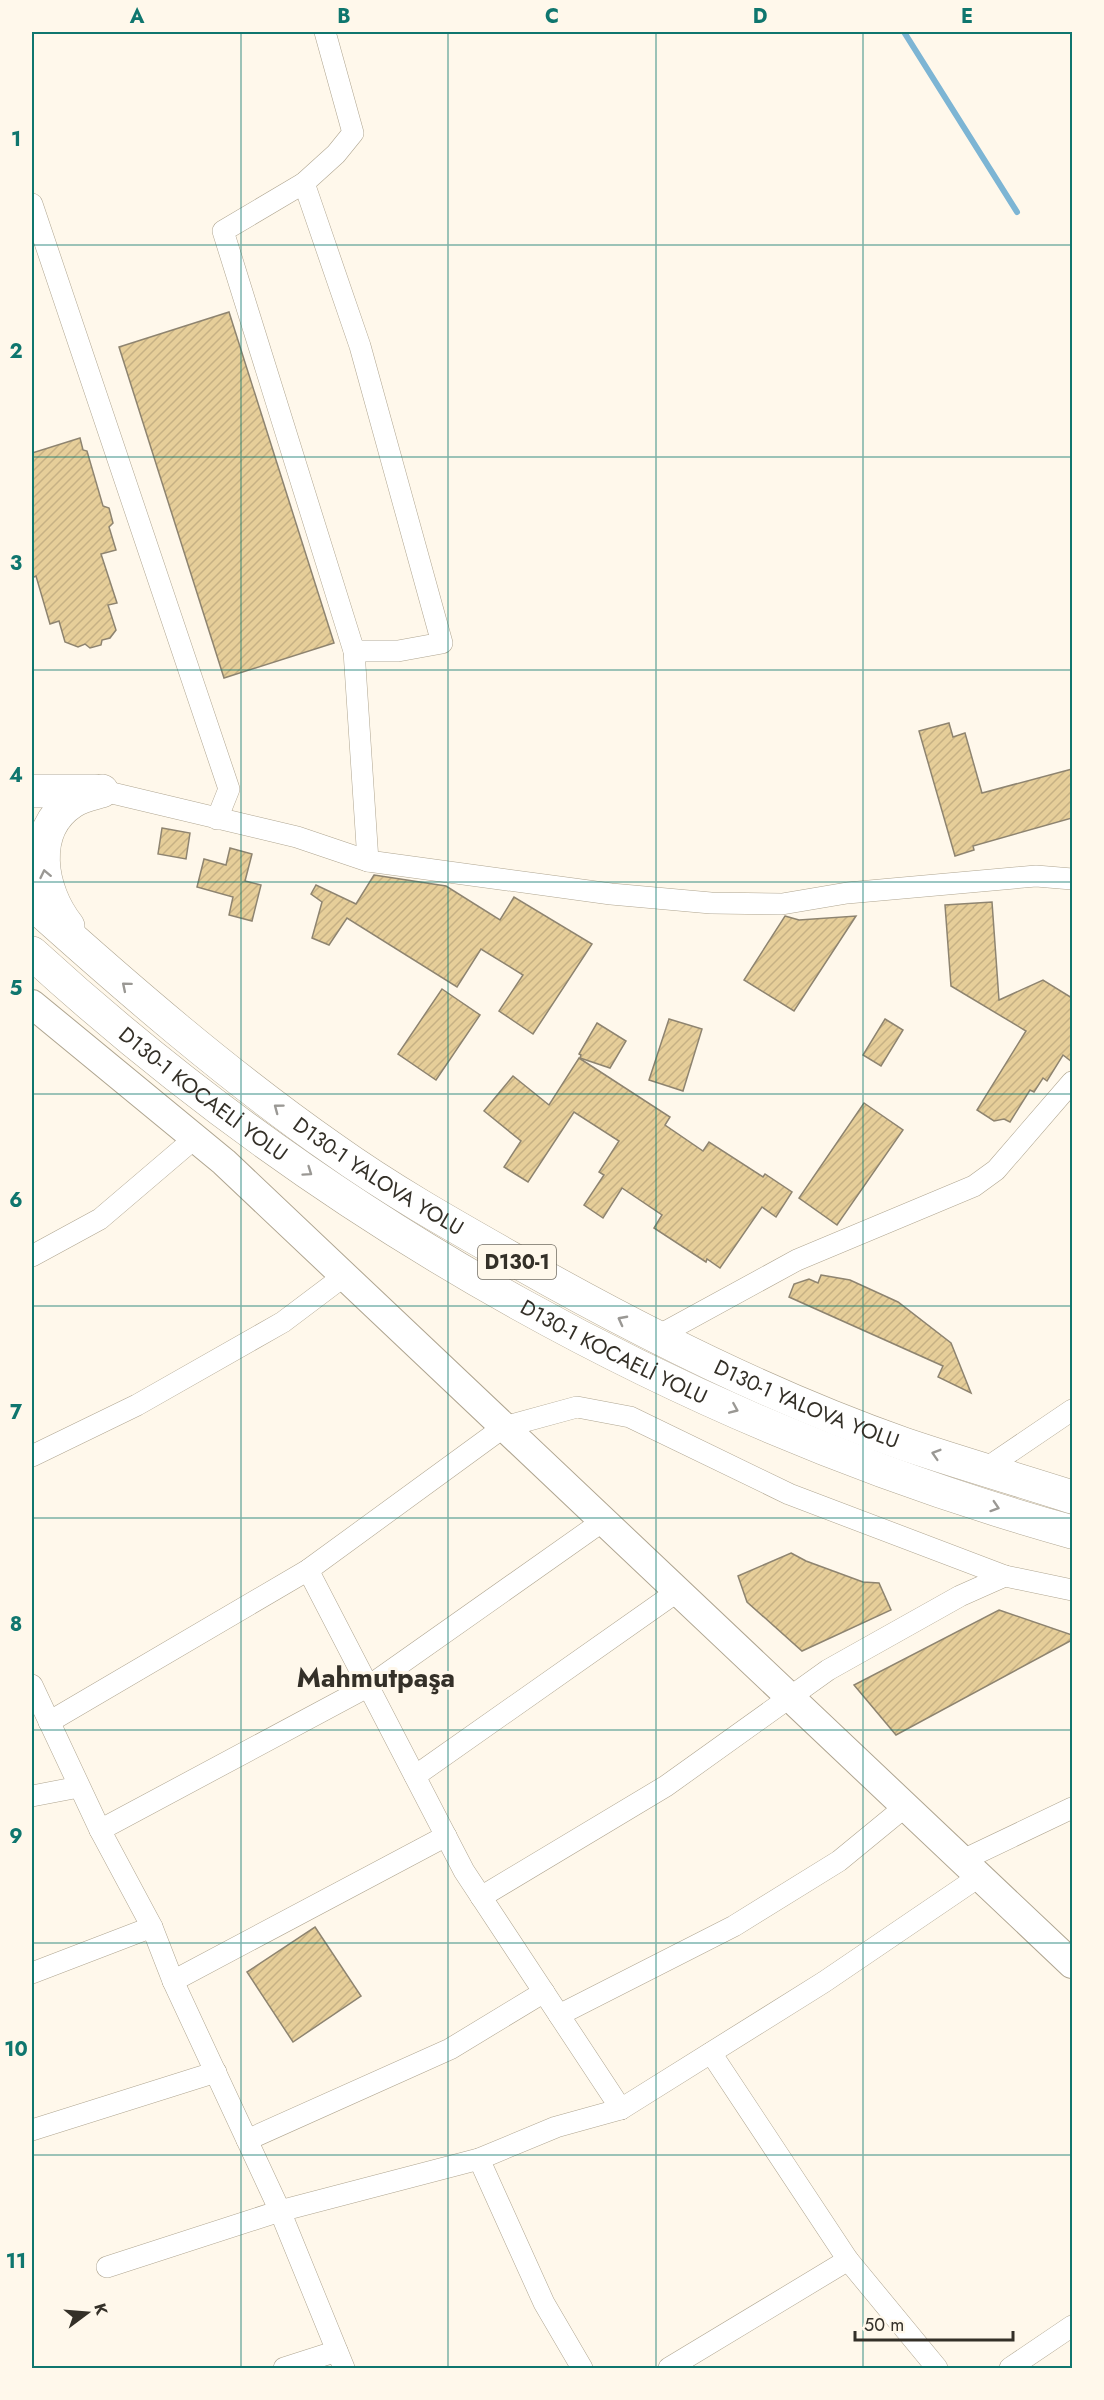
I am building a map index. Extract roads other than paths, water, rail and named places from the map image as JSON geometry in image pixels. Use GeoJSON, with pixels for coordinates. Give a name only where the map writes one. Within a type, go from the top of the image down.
{"type":"FeatureCollection","features":[{"type":"Feature","properties":{"kind":"highway"},"geometry":{"type":"LineString","coordinates":[[32,791],[102,791]]}},
{"type":"Feature","properties":{"kind":"highway"},"geometry":{"type":"LineString","coordinates":[[95,960],[60,916],[50,894],[42,849],[49,828],[71,802],[102,791]]}},
{"type":"Feature","properties":{"kind":"highway","name":"D130-1 YALOVA YOLU"},"geometry":{"type":"LineString","coordinates":[[32,903],[95,960],[259,1094],[375,1178],[565,1290],[656,1337],[837,1418],[905,1444],[1072,1497]]}},
{"type":"Feature","properties":{"kind":"highway","name":"D130-1 KOCAELİ YOLU"},"geometry":{"type":"LineString","coordinates":[[32,953],[91,1008],[258,1137],[350,1201],[501,1294],[625,1358],[717,1401],[870,1467],[1072,1532]]}},
{"type":"Feature","properties":{"kind":"main road"},"geometry":{"type":"LineString","coordinates":[[32,1004],[224,1162],[1072,1964]]}},
{"type":"Feature","properties":{"kind":"street"},"geometry":{"type":"LineString","coordinates":[[325,32],[353,133],[336,154],[304,183],[223,231],[354,651],[368,861]]}},
{"type":"Feature","properties":{"kind":"street"},"geometry":{"type":"LineString","coordinates":[[304,183],[360,346],[442,643],[398,651],[354,651]]}},
{"type":"Feature","properties":{"kind":"street"},"geometry":{"type":"LineString","coordinates":[[32,204],[229,789],[218,819]]}},
{"type":"Feature","properties":{"kind":"street"},"geometry":{"type":"LineString","coordinates":[[32,775],[297,837],[368,861],[611,894],[711,903],[782,904],[847,893],[1036,876],[1072,879]]}},
{"type":"Feature","properties":{"kind":"street"},"geometry":{"type":"LineString","coordinates":[[656,1337],[797,1260],[974,1186],[996,1170],[1072,1082]]}},
{"type":"Feature","properties":{"kind":"street"},"geometry":{"type":"LineString","coordinates":[[32,1256],[100,1219],[195,1138]]}},
{"type":"Feature","properties":{"kind":"street"},"geometry":{"type":"LineString","coordinates":[[32,1456],[137,1405],[283,1322],[344,1276]]}},
{"type":"Feature","properties":{"kind":"street"},"geometry":{"type":"LineString","coordinates":[[49,1722],[308,1570],[504,1427],[577,1407],[630,1417],[789,1494],[1005,1576],[1072,1590]]}},
{"type":"Feature","properties":{"kind":"street"},"geometry":{"type":"LineString","coordinates":[[985,1469],[1072,1410]]}},
{"type":"Feature","properties":{"kind":"street"},"geometry":{"type":"LineString","coordinates":[[100,1830],[369,1686],[603,1521]]}},
{"type":"Feature","properties":{"kind":"street"},"geometry":{"type":"LineString","coordinates":[[308,1570],[414,1776],[481,1897],[621,2109]]}},
{"type":"Feature","properties":{"kind":"street"},"geometry":{"type":"LineString","coordinates":[[481,1897],[666,1786],[828,1670],[960,1596],[1005,1576]]}},
{"type":"Feature","properties":{"kind":"street"},"geometry":{"type":"LineString","coordinates":[[414,1776],[678,1591]]}},
{"type":"Feature","properties":{"kind":"street"},"geometry":{"type":"LineString","coordinates":[[32,1685],[100,1830],[152,1927],[173,1981],[280,2211],[341,2360],[284,2368]]}},
{"type":"Feature","properties":{"kind":"street"},"geometry":{"type":"LineString","coordinates":[[32,1796],[79,1787]]}},
{"type":"Feature","properties":{"kind":"street"},"geometry":{"type":"LineString","coordinates":[[559,2015],[734,1926],[839,1861],[906,1806]]}},
{"type":"Feature","properties":{"kind":"street"},"geometry":{"type":"LineString","coordinates":[[107,2267],[280,2211],[478,2159],[556,2127],[621,2109],[824,1982],[971,1868],[1072,1808]]}},
{"type":"Feature","properties":{"kind":"street"},"geometry":{"type":"LineString","coordinates":[[173,1981],[446,1836]]}},
{"type":"Feature","properties":{"kind":"street"},"geometry":{"type":"LineString","coordinates":[[32,1973],[152,1927]]}},
{"type":"Feature","properties":{"kind":"street"},"geometry":{"type":"LineString","coordinates":[[247,2140],[450,2049],[544,1992]]}},
{"type":"Feature","properties":{"kind":"street"},"geometry":{"type":"LineString","coordinates":[[711,2053],[848,2260],[938,2368]]}},
{"type":"Feature","properties":{"kind":"street"},"geometry":{"type":"LineString","coordinates":[[32,2130],[216,2072]]}},
{"type":"Feature","properties":{"kind":"street"},"geometry":{"type":"LineString","coordinates":[[478,2159],[543,2303],[582,2368]]}},
{"type":"Feature","properties":{"kind":"street"},"geometry":{"type":"LineString","coordinates":[[669,2368],[848,2260]]}},
{"type":"Feature","properties":{"kind":"street"},"geometry":{"type":"LineString","coordinates":[[1010,2368],[1072,2326]]}},
{"type":"Feature","properties":{"kind":"waterway"},"geometry":{"type":"LineString","coordinates":[[904,32],[1017,212]]}},
{"type":"Feature","properties":{"kind":"district","name":"Mahmutpaşa"},"geometry":{"type":"Point","coordinates":[376,1678]}}]}
